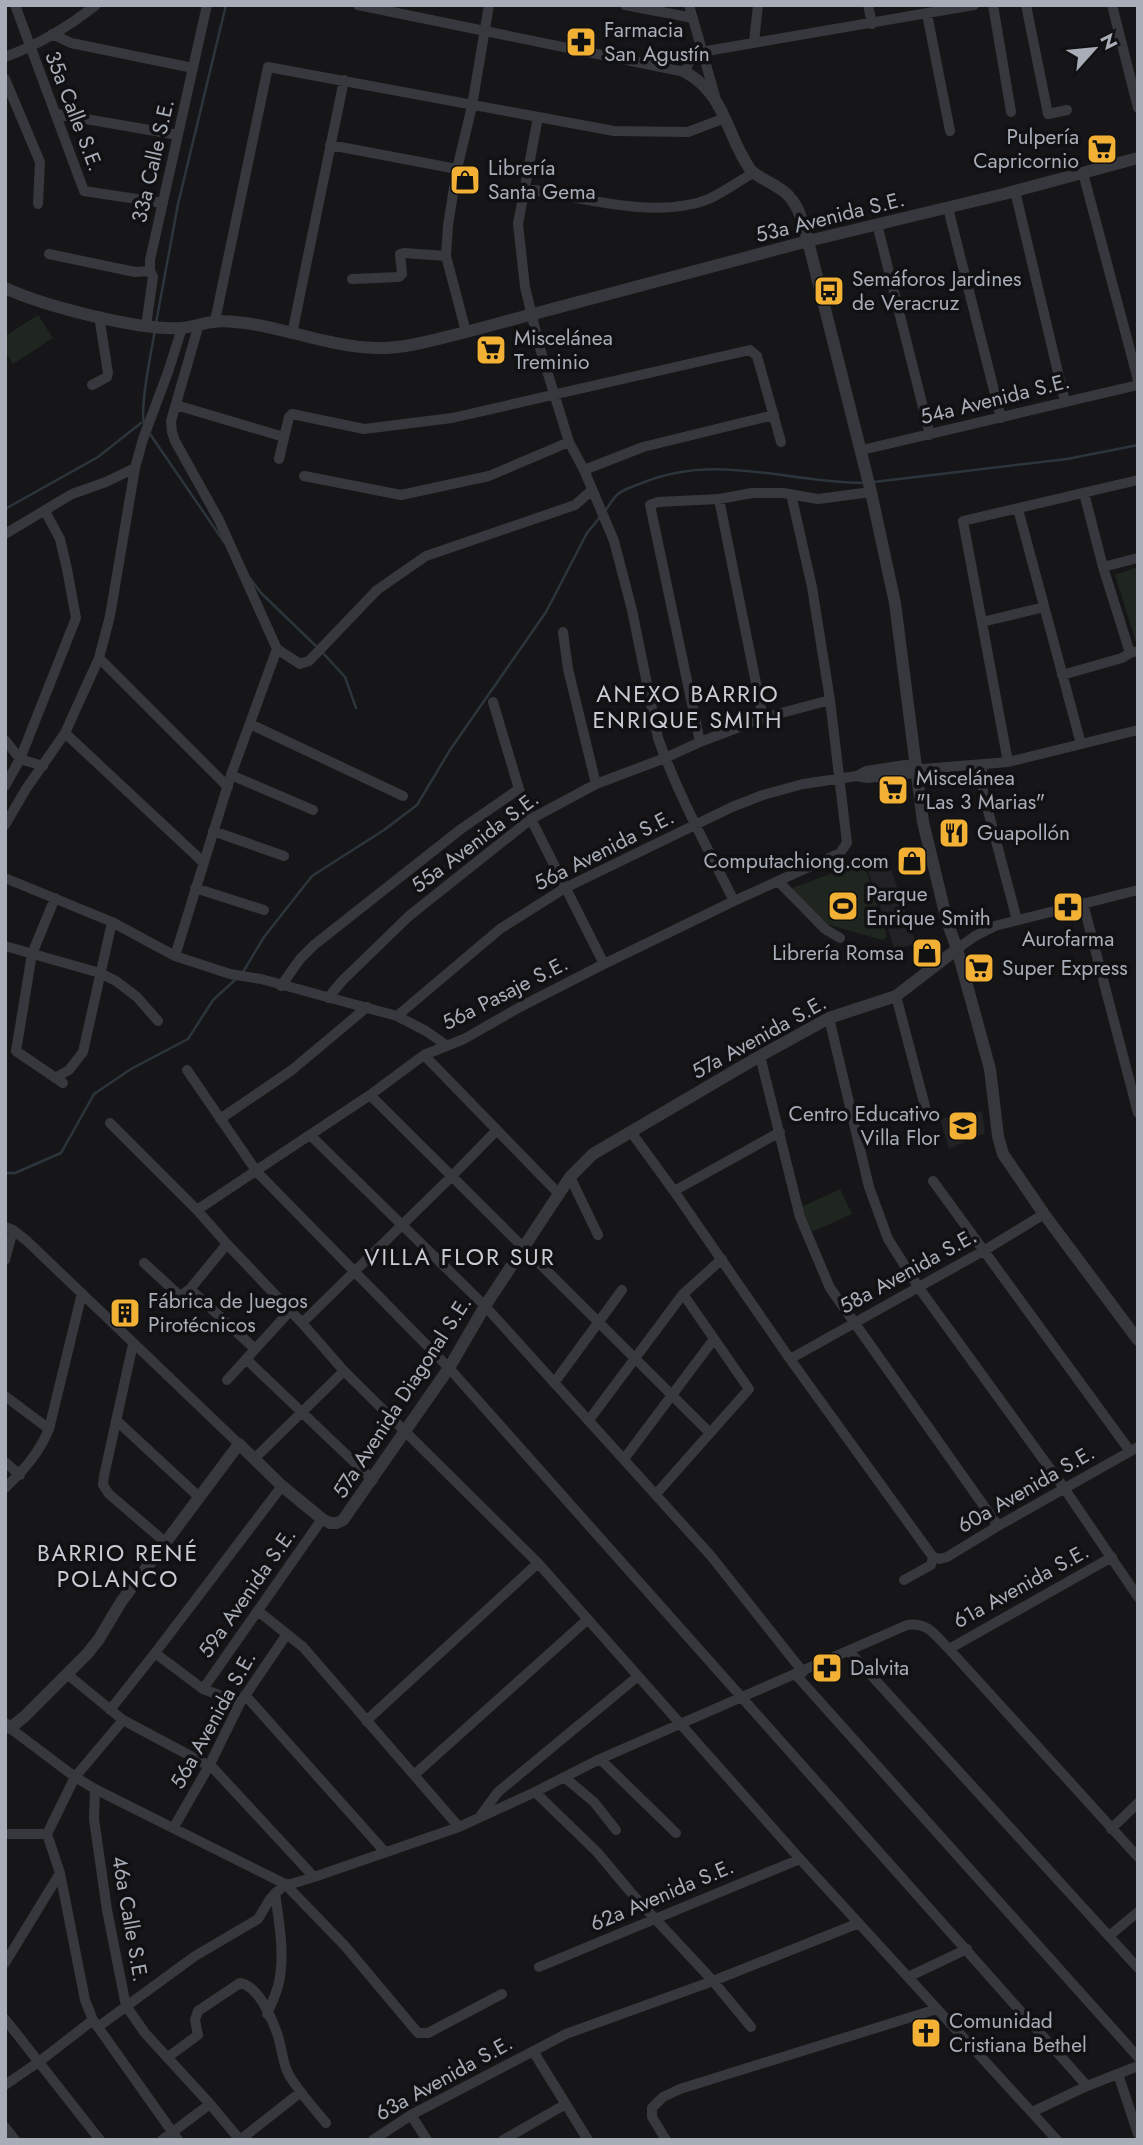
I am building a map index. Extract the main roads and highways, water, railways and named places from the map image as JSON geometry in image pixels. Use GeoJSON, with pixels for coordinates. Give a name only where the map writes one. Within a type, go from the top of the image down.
{"type":"FeatureCollection","features":[{"type":"Feature","properties":{"kind":"waterway"},"geometry":{"type":"LineString","coordinates":[[156,323],[178,204],[226,5]]}},
{"type":"Feature","properties":{"kind":"waterway"},"geometry":{"type":"LineString","coordinates":[[145,426],[144,395],[155,330]]}},
{"type":"Feature","properties":{"kind":"waterway"},"geometry":{"type":"LineString","coordinates":[[5,509],[98,457],[141,423]]}},
{"type":"Feature","properties":{"kind":"waterway"},"geometry":{"type":"LineString","coordinates":[[150,434],[224,542]]}},
{"type":"Feature","properties":{"kind":"waterway"},"geometry":{"type":"LineString","coordinates":[[874,482],[1067,459],[1138,445]]}},
{"type":"Feature","properties":{"kind":"waterway"},"geometry":{"type":"LineString","coordinates":[[605,511],[616,496],[626,489],[670,474],[697,470],[753,471],[864,483]]}},
{"type":"Feature","properties":{"kind":"waterway"},"geometry":{"type":"LineString","coordinates":[[243,972],[264,937],[312,876],[384,830],[417,805],[450,750],[546,612],[587,533],[601,516]]}},
{"type":"Feature","properties":{"kind":"waterway"},"geometry":{"type":"LineString","coordinates":[[249,577],[261,593],[317,647]]}},
{"type":"Feature","properties":{"kind":"waterway"},"geometry":{"type":"LineString","coordinates":[[322,652],[345,677],[356,708]]}},
{"type":"Feature","properties":{"kind":"waterway"},"geometry":{"type":"LineString","coordinates":[[5,1173],[15,1173],[61,1153],[94,1094],[131,1069],[188,1039],[213,1000],[236,979]]}},
{"type":"Feature","properties":{"kind":"place","name":"Farmacia San Agustín"},"geometry":{"type":"Point","coordinates":[581,42]}},
{"type":"Feature","properties":{"kind":"place","name":"Pulpería Capricornio"},"geometry":{"type":"Point","coordinates":[1102,149]}},
{"type":"Feature","properties":{"kind":"place","name":"Librería Santa Gema"},"geometry":{"type":"Point","coordinates":[465,180]}},
{"type":"Feature","properties":{"kind":"place","name":"Semáforos Jardines de Veracruz"},"geometry":{"type":"Point","coordinates":[829,291]}},
{"type":"Feature","properties":{"kind":"place","name":"Miscelánea Treminio"},"geometry":{"type":"Point","coordinates":[491,350]}},
{"type":"Feature","properties":{"kind":"place","name":"Miscelánea \"Las 3 Marias\""},"geometry":{"type":"Point","coordinates":[893,790]}},
{"type":"Feature","properties":{"kind":"place","name":"Guapollón"},"geometry":{"type":"Point","coordinates":[954,833]}},
{"type":"Feature","properties":{"kind":"place","name":"Computachiong.com"},"geometry":{"type":"Point","coordinates":[912,861]}},
{"type":"Feature","properties":{"kind":"place","name":"Parque Enrique Smith"},"geometry":{"type":"Point","coordinates":[843,906]}},
{"type":"Feature","properties":{"kind":"place","name":"Aurofarma"},"geometry":{"type":"Point","coordinates":[1068,907]}},
{"type":"Feature","properties":{"kind":"place","name":"Librería Romsa"},"geometry":{"type":"Point","coordinates":[927,953]}},
{"type":"Feature","properties":{"kind":"place","name":"Super Express"},"geometry":{"type":"Point","coordinates":[979,968]}},
{"type":"Feature","properties":{"kind":"place","name":"Centro Educativo Villa Flor"},"geometry":{"type":"Point","coordinates":[963,1126]}},
{"type":"Feature","properties":{"kind":"place","name":"Fábrica de Juegos Pirotécnicos"},"geometry":{"type":"Point","coordinates":[125,1313]}},
{"type":"Feature","properties":{"kind":"place","name":"Dalvita"},"geometry":{"type":"Point","coordinates":[827,1668]}},
{"type":"Feature","properties":{"kind":"place","name":"Comunidad Cristiana Bethel"},"geometry":{"type":"Point","coordinates":[926,2033]}},
{"type":"Feature","properties":{"kind":"district","name":"ANEXO BARRIO ENRIQUE SMITH"},"geometry":{"type":"Point","coordinates":[688,707]}},
{"type":"Feature","properties":{"kind":"district","name":"VILLA FLOR SUR"},"geometry":{"type":"Point","coordinates":[460,1257]}},
{"type":"Feature","properties":{"kind":"district","name":"BARRIO RENÉ POLANCO"},"geometry":{"type":"Point","coordinates":[118,1566]}}]}
